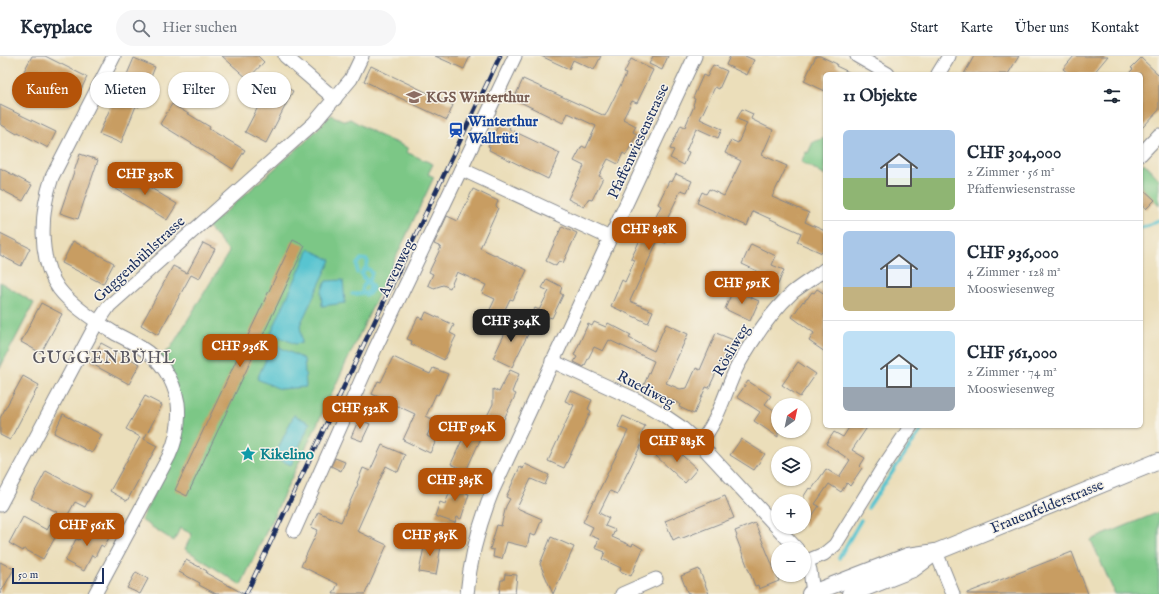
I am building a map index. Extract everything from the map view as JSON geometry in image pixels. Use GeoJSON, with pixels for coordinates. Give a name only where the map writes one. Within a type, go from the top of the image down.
{"type":"FeatureCollection","features":[{"type":"Feature","properties":{"kind":"main road","name":"Frauenfelderstrasse"},"geometry":{"type":"LineString","coordinates":[[812,593],[908,556],[936,552],[1159,462]]}},
{"type":"Feature","properties":{"kind":"main road","name":"Frauenfelderstrasse"},"geometry":{"type":"LineString","coordinates":[[850,594],[913,569],[936,552]]}},
{"type":"Feature","properties":{"kind":"street"},"geometry":{"type":"LineString","coordinates":[[95,594],[169,456],[177,435],[179,420],[178,404],[174,389],[163,367],[147,351],[98,322],[68,298],[55,283],[47,258],[43,219],[48,188],[56,168],[114,56]]}},
{"type":"Feature","properties":{"kind":"street"},"geometry":{"type":"LineString","coordinates":[[284,56],[335,99]]}},
{"type":"Feature","properties":{"kind":"street","name":"Guggenbühlstrasse"},"geometry":{"type":"LineString","coordinates":[[0,505],[98,322],[115,299],[295,140],[320,116],[351,78],[362,56]]}},
{"type":"Feature","properties":{"kind":"street","name":"Arvenweg"},"geometry":{"type":"LineString","coordinates":[[294,531],[375,349],[515,56]]}},
{"type":"Feature","properties":{"kind":"street","name":"Pfaffenwiesenstrasse"},"geometry":{"type":"LineString","coordinates":[[466,594],[473,553],[487,504],[512,447],[695,56]]}},
{"type":"Feature","properties":{"kind":"street"},"geometry":{"type":"LineString","coordinates":[[857,56],[885,72]]}},
{"type":"Feature","properties":{"kind":"street"},"geometry":{"type":"LineString","coordinates":[[939,72],[949,56]]}},
{"type":"Feature","properties":{"kind":"street"},"geometry":{"type":"LineString","coordinates":[[1143,152],[1159,135]]}},
{"type":"Feature","properties":{"kind":"street"},"geometry":{"type":"LineString","coordinates":[[461,169],[610,238]]}},
{"type":"Feature","properties":{"kind":"street","name":"Rösliweg"},"geometry":{"type":"LineString","coordinates":[[699,443],[711,429],[725,392],[738,365],[759,332],[784,301],[823,270]]}},
{"type":"Feature","properties":{"kind":"street","name":"Ruediweg"},"geometry":{"type":"LineString","coordinates":[[552,361],[653,408],[681,427],[699,443],[791,542]]}},
{"type":"Feature","properties":{"kind":"street"},"geometry":{"type":"LineString","coordinates":[[811,557],[824,554],[835,545],[882,469],[910,428]]}},
{"type":"Feature","properties":{"kind":"street"},"geometry":{"type":"LineString","coordinates":[[936,552],[953,594]]}},
{"type":"Feature","properties":{"kind":"street"},"geometry":{"type":"LineString","coordinates":[[622,594],[656,579]]}},
{"type":"Feature","properties":{"kind":"street"},"geometry":{"type":"LineString","coordinates":[[811,582],[812,593]]}},
{"type":"Feature","properties":{"kind":"green space"},"geometry":{"type":"Polygon","coordinates":[[[331,115],[345,121],[350,119],[378,135],[408,148],[406,152],[433,164],[428,174],[434,177],[241,585],[185,549],[192,534],[180,528],[174,541],[141,520],[182,437],[160,356],[170,349],[229,252],[208,227],[304,143],[331,115]]]}},
{"type":"Feature","properties":{"kind":"green space"},"geometry":{"type":"Polygon","coordinates":[[[823,139],[823,175],[801,162],[806,152],[808,153],[813,142],[823,139]]]}},
{"type":"Feature","properties":{"kind":"green space"},"geometry":{"type":"Polygon","coordinates":[[[1144,163],[1159,179],[1159,205],[1143,189],[1144,163]]]}},
{"type":"Feature","properties":{"kind":"green space"},"geometry":{"type":"Polygon","coordinates":[[[0,282],[34,303],[0,368],[0,282]]]}},
{"type":"Feature","properties":{"kind":"green space"},"geometry":{"type":"Polygon","coordinates":[[[1159,512],[1159,594],[1115,594],[1091,540],[1159,512]]]}},
{"type":"Feature","properties":{"kind":"water"},"geometry":{"type":"Polygon","coordinates":[[[309,249],[331,260],[300,325],[302,343],[295,344],[271,333],[309,249]]]}},
{"type":"Feature","properties":{"kind":"water"},"geometry":{"type":"Polygon","coordinates":[[[343,280],[345,303],[322,306],[321,292],[326,281],[343,280]]]}},
{"type":"Feature","properties":{"kind":"water"},"geometry":{"type":"Polygon","coordinates":[[[273,344],[304,359],[306,387],[280,389],[257,379],[273,344]]]}},
{"type":"Feature","properties":{"kind":"water"},"geometry":{"type":"Polygon","coordinates":[[[294,415],[310,423],[291,465],[274,457],[294,415]]]}},
{"type":"Feature","properties":{"kind":"building"},"geometry":{"type":"Polygon","coordinates":[[[32,56],[45,56],[77,72],[26,72],[24,71],[32,56]]]}},
{"type":"Feature","properties":{"kind":"building"},"geometry":{"type":"Polygon","coordinates":[[[222,56],[258,56],[264,62],[255,72],[240,72],[222,56]]]}},
{"type":"Feature","properties":{"kind":"building"},"geometry":{"type":"Polygon","coordinates":[[[435,56],[470,56],[464,69],[435,56]]]}},
{"type":"Feature","properties":{"kind":"building"},"geometry":{"type":"Polygon","coordinates":[[[541,56],[601,56],[594,70],[573,60],[569,69],[541,56]]]}},
{"type":"Feature","properties":{"kind":"building"},"geometry":{"type":"Polygon","coordinates":[[[653,56],[668,56],[662,70],[649,64],[653,56]]]}},
{"type":"Feature","properties":{"kind":"building"},"geometry":{"type":"Polygon","coordinates":[[[730,56],[745,56],[754,60],[747,75],[726,65],[730,56]]]}},
{"type":"Feature","properties":{"kind":"building"},"geometry":{"type":"Polygon","coordinates":[[[816,56],[820,56],[837,64],[836,66],[849,72],[823,72],[823,90],[804,81],[816,56]]]}},
{"type":"Feature","properties":{"kind":"building"},"geometry":{"type":"Polygon","coordinates":[[[974,56],[1019,56],[1009,72],[965,72],[974,56]]]}},
{"type":"Feature","properties":{"kind":"building"},"geometry":{"type":"Polygon","coordinates":[[[1074,56],[1108,56],[1095,72],[1067,72],[1063,69],[1074,56]]]}},
{"type":"Feature","properties":{"kind":"building"},"geometry":{"type":"Polygon","coordinates":[[[134,58],[155,67],[153,72],[128,72],[134,58]]]}},
{"type":"Feature","properties":{"kind":"building"},"geometry":{"type":"Polygon","coordinates":[[[1141,58],[1159,75],[1159,110],[1143,127],[1143,72],[1130,72],[1133,69],[1131,68],[1141,58]]]}},
{"type":"Feature","properties":{"kind":"building"},"geometry":{"type":"Polygon","coordinates":[[[631,59],[653,70],[637,103],[632,101],[623,119],[636,126],[633,132],[637,134],[626,155],[623,153],[618,164],[608,159],[599,176],[603,178],[592,200],[588,199],[584,207],[568,199],[584,166],[574,161],[582,146],[586,148],[596,126],[568,113],[563,123],[514,99],[523,79],[605,116],[626,74],[624,73],[631,59]]]}},
{"type":"Feature","properties":{"kind":"building"},"geometry":{"type":"Polygon","coordinates":[[[713,65],[727,71],[719,89],[715,87],[700,119],[722,129],[718,138],[696,128],[686,151],[689,152],[684,165],[670,158],[674,150],[670,149],[681,125],[685,127],[694,106],[695,99],[693,98],[703,75],[707,77],[713,65]]]}},
{"type":"Feature","properties":{"kind":"building"},"geometry":{"type":"Polygon","coordinates":[[[371,66],[453,105],[447,120],[364,81],[371,66]]]}},
{"type":"Feature","properties":{"kind":"building"},"geometry":{"type":"Polygon","coordinates":[[[82,74],[87,77],[82,88],[82,74]]]}},
{"type":"Feature","properties":{"kind":"building"},"geometry":{"type":"Polygon","coordinates":[[[0,105],[56,132],[48,148],[18,132],[17,134],[0,124],[0,105]]]}},
{"type":"Feature","properties":{"kind":"building"},"geometry":{"type":"Polygon","coordinates":[[[110,108],[135,108],[121,143],[99,134],[110,108]]]}},
{"type":"Feature","properties":{"kind":"building"},"geometry":{"type":"Polygon","coordinates":[[[170,108],[179,108],[210,127],[209,129],[245,150],[233,169],[160,124],[170,108]]]}},
{"type":"Feature","properties":{"kind":"building"},"geometry":{"type":"Polygon","coordinates":[[[257,108],[284,108],[266,143],[245,132],[257,108]]]}},
{"type":"Feature","properties":{"kind":"building"},"geometry":{"type":"Polygon","coordinates":[[[742,109],[753,114],[751,119],[773,130],[762,155],[787,166],[772,197],[809,213],[805,222],[823,230],[822,253],[797,242],[801,233],[753,211],[747,226],[697,203],[702,192],[706,194],[709,189],[724,196],[741,161],[725,153],[731,140],[738,143],[747,123],[737,119],[742,109]]]}},
{"type":"Feature","properties":{"kind":"building"},"geometry":{"type":"Polygon","coordinates":[[[500,122],[510,127],[509,129],[560,153],[548,179],[489,150],[490,147],[488,146],[500,122]]]}},
{"type":"Feature","properties":{"kind":"building"},"geometry":{"type":"Polygon","coordinates":[[[80,154],[98,160],[78,219],[60,213],[80,154]]]}},
{"type":"Feature","properties":{"kind":"building"},"geometry":{"type":"Polygon","coordinates":[[[0,168],[32,185],[23,201],[0,189],[0,168]]]}},
{"type":"Feature","properties":{"kind":"building"},"geometry":{"type":"Polygon","coordinates":[[[123,171],[177,204],[167,220],[113,187],[123,171]]]}},
{"type":"Feature","properties":{"kind":"building"},"geometry":{"type":"Polygon","coordinates":[[[676,174],[692,181],[687,192],[681,190],[663,228],[672,232],[666,243],[658,240],[630,301],[653,311],[648,323],[611,306],[622,280],[625,282],[635,260],[631,259],[646,227],[650,228],[653,223],[661,206],[658,204],[669,181],[672,182],[676,174]]]}},
{"type":"Feature","properties":{"kind":"building"},"geometry":{"type":"Polygon","coordinates":[[[473,189],[498,201],[496,206],[498,208],[480,248],[527,270],[513,300],[510,299],[498,324],[486,318],[495,299],[482,293],[486,285],[457,272],[450,288],[443,285],[434,288],[428,285],[433,274],[429,272],[441,247],[434,244],[447,216],[458,221],[473,189]]]}},
{"type":"Feature","properties":{"kind":"building"},"geometry":{"type":"Polygon","coordinates":[[[1143,189],[1155,200],[1146,209],[1143,205],[1143,189]]]}},
{"type":"Feature","properties":{"kind":"building"},"geometry":{"type":"Polygon","coordinates":[[[562,226],[577,233],[563,263],[559,261],[556,266],[546,261],[562,226]]]}},
{"type":"Feature","properties":{"kind":"building"},"geometry":{"type":"Polygon","coordinates":[[[0,233],[30,248],[21,266],[0,255],[0,233]]]}},
{"type":"Feature","properties":{"kind":"building"},"geometry":{"type":"Polygon","coordinates":[[[293,240],[305,246],[187,496],[175,490],[293,240]]]}},
{"type":"Feature","properties":{"kind":"building"},"geometry":{"type":"Polygon","coordinates":[[[73,241],[114,263],[103,284],[62,263],[73,241]]]}},
{"type":"Feature","properties":{"kind":"building"},"geometry":{"type":"Polygon","coordinates":[[[203,243],[215,249],[199,279],[191,275],[158,335],[141,325],[173,266],[187,273],[203,243]]]}},
{"type":"Feature","properties":{"kind":"building"},"geometry":{"type":"Polygon","coordinates":[[[751,244],[776,256],[772,265],[784,270],[776,289],[764,284],[768,276],[742,264],[751,244]]]}},
{"type":"Feature","properties":{"kind":"building"},"geometry":{"type":"Polygon","coordinates":[[[547,279],[562,287],[560,293],[563,295],[552,318],[549,317],[546,323],[531,316],[535,308],[539,310],[549,291],[542,288],[547,279]]]}},
{"type":"Feature","properties":{"kind":"building"},"geometry":{"type":"Polygon","coordinates":[[[817,289],[823,293],[823,351],[809,341],[814,333],[792,317],[803,301],[804,302],[812,292],[814,293],[817,289]]]}},
{"type":"Feature","properties":{"kind":"building"},"geometry":{"type":"Polygon","coordinates":[[[733,290],[759,301],[750,321],[725,309],[733,290]]]}},
{"type":"Feature","properties":{"kind":"building"},"geometry":{"type":"Polygon","coordinates":[[[41,303],[62,314],[41,353],[21,342],[41,303]]]}},
{"type":"Feature","properties":{"kind":"building"},"geometry":{"type":"Polygon","coordinates":[[[426,312],[454,325],[450,333],[456,336],[444,360],[411,344],[412,341],[407,339],[418,317],[423,319],[426,312]]]}},
{"type":"Feature","properties":{"kind":"building"},"geometry":{"type":"Polygon","coordinates":[[[506,319],[530,330],[512,367],[493,358],[506,331],[502,328],[506,319]]]}},
{"type":"Feature","properties":{"kind":"building"},"geometry":{"type":"Polygon","coordinates":[[[594,322],[606,327],[608,323],[631,335],[629,338],[654,351],[666,324],[688,334],[666,383],[680,389],[687,388],[696,368],[700,370],[716,333],[736,341],[724,366],[720,364],[709,388],[706,387],[694,414],[679,407],[680,404],[643,387],[654,361],[609,340],[603,351],[594,347],[584,367],[574,362],[577,357],[574,355],[588,324],[592,326],[594,322]]]}},
{"type":"Feature","properties":{"kind":"building"},"geometry":{"type":"Polygon","coordinates":[[[101,343],[140,364],[129,384],[90,363],[101,343]]]}},
{"type":"Feature","properties":{"kind":"building"},"geometry":{"type":"Polygon","coordinates":[[[393,357],[430,374],[433,368],[448,374],[438,395],[436,394],[426,416],[434,420],[427,436],[436,441],[430,453],[403,440],[415,414],[372,394],[378,381],[381,382],[393,357]]]}},
{"type":"Feature","properties":{"kind":"building"},"geometry":{"type":"Polygon","coordinates":[[[798,362],[816,374],[800,397],[782,385],[798,362]]]}},
{"type":"Feature","properties":{"kind":"building"},"geometry":{"type":"Polygon","coordinates":[[[510,370],[519,374],[512,392],[516,394],[501,425],[486,418],[493,404],[493,389],[499,392],[510,370]]]}},
{"type":"Feature","properties":{"kind":"building"},"geometry":{"type":"Polygon","coordinates":[[[23,376],[39,385],[10,440],[0,435],[0,418],[23,376]]]}},
{"type":"Feature","properties":{"kind":"building"},"geometry":{"type":"Polygon","coordinates":[[[748,381],[771,396],[765,404],[771,408],[771,432],[754,421],[760,412],[737,397],[748,381]]]}},
{"type":"Feature","properties":{"kind":"building"},"geometry":{"type":"Polygon","coordinates":[[[570,390],[592,400],[588,409],[591,411],[564,468],[548,461],[574,405],[565,401],[570,390]]]}},
{"type":"Feature","properties":{"kind":"building"},"geometry":{"type":"Polygon","coordinates":[[[145,396],[162,405],[144,439],[157,446],[127,501],[110,491],[140,437],[126,429],[145,396]]]}},
{"type":"Feature","properties":{"kind":"building"},"geometry":{"type":"Polygon","coordinates":[[[360,404],[370,409],[366,417],[356,412],[360,404]]]}},
{"type":"Feature","properties":{"kind":"building"},"geometry":{"type":"Polygon","coordinates":[[[63,414],[102,435],[92,453],[54,433],[63,414]]]}},
{"type":"Feature","properties":{"kind":"building"},"geometry":{"type":"Polygon","coordinates":[[[623,416],[645,426],[641,435],[645,437],[617,494],[610,491],[599,513],[609,518],[605,526],[615,530],[612,537],[632,546],[633,543],[643,549],[631,576],[620,571],[621,568],[602,559],[605,552],[595,548],[599,539],[589,535],[593,527],[583,522],[628,431],[618,427],[623,416]]]}},
{"type":"Feature","properties":{"kind":"building"},"geometry":{"type":"Polygon","coordinates":[[[359,419],[370,424],[362,441],[351,437],[359,419]]]}},
{"type":"Feature","properties":{"kind":"building"},"geometry":{"type":"Polygon","coordinates":[[[469,425],[479,430],[477,436],[481,438],[466,471],[451,464],[469,425]]]}},
{"type":"Feature","properties":{"kind":"building"},"geometry":{"type":"Polygon","coordinates":[[[849,428],[867,428],[852,450],[865,458],[860,466],[862,468],[850,486],[847,483],[841,492],[829,484],[815,504],[819,506],[811,518],[811,494],[805,494],[809,488],[812,489],[826,469],[839,477],[850,460],[826,444],[834,432],[843,437],[849,428]]]}},
{"type":"Feature","properties":{"kind":"building"},"geometry":{"type":"Polygon","coordinates":[[[741,439],[765,454],[754,470],[730,455],[741,439]]]}},
{"type":"Feature","properties":{"kind":"building"},"geometry":{"type":"Polygon","coordinates":[[[669,443],[697,469],[685,483],[656,456],[669,443]]]}},
{"type":"Feature","properties":{"kind":"building"},"geometry":{"type":"Polygon","coordinates":[[[382,445],[405,455],[398,472],[386,466],[357,531],[387,545],[365,594],[333,594],[338,584],[301,566],[318,530],[311,527],[318,512],[341,522],[358,484],[357,483],[363,468],[370,471],[382,445]]]}},
{"type":"Feature","properties":{"kind":"building"},"geometry":{"type":"Polygon","coordinates":[[[335,458],[345,462],[341,471],[331,466],[335,458]]]}},
{"type":"Feature","properties":{"kind":"building"},"geometry":{"type":"Polygon","coordinates":[[[525,464],[549,475],[545,485],[531,479],[517,508],[542,519],[535,536],[530,534],[527,547],[507,542],[502,559],[493,557],[494,550],[490,549],[497,525],[501,526],[506,506],[510,499],[506,497],[520,467],[523,469],[525,464]]]}},
{"type":"Feature","properties":{"kind":"building"},"geometry":{"type":"Polygon","coordinates":[[[46,471],[91,495],[85,507],[75,502],[43,559],[24,549],[23,551],[9,543],[23,517],[47,530],[57,512],[31,499],[46,471]]]}},
{"type":"Feature","properties":{"kind":"building"},"geometry":{"type":"Polygon","coordinates":[[[459,476],[470,480],[466,493],[469,494],[461,519],[457,517],[455,523],[435,516],[440,502],[445,504],[450,492],[453,493],[459,476]]]}},
{"type":"Feature","properties":{"kind":"building"},"geometry":{"type":"Polygon","coordinates":[[[725,496],[734,518],[680,539],[679,537],[673,540],[665,521],[725,496]]]}},
{"type":"Feature","properties":{"kind":"building"},"geometry":{"type":"Polygon","coordinates":[[[755,523],[771,562],[771,582],[776,582],[759,589],[758,585],[755,586],[735,531],[755,523]]]}},
{"type":"Feature","properties":{"kind":"building"},"geometry":{"type":"Polygon","coordinates":[[[91,525],[110,536],[104,547],[101,545],[95,557],[92,555],[84,571],[65,561],[76,539],[79,540],[86,529],[88,530],[91,525]]]}},
{"type":"Feature","properties":{"kind":"building"},"geometry":{"type":"Polygon","coordinates":[[[426,537],[437,539],[436,546],[441,546],[436,575],[419,572],[426,537]]]}},
{"type":"Feature","properties":{"kind":"building"},"geometry":{"type":"Polygon","coordinates":[[[551,537],[574,547],[553,594],[540,564],[551,537]]]}},
{"type":"Feature","properties":{"kind":"building"},"geometry":{"type":"Polygon","coordinates":[[[1072,552],[1088,594],[967,594],[967,593],[1072,552]]]}},
{"type":"Feature","properties":{"kind":"building"},"geometry":{"type":"Polygon","coordinates":[[[186,560],[244,594],[216,594],[199,585],[200,583],[179,572],[186,560]]]}},
{"type":"Feature","properties":{"kind":"building"},"geometry":{"type":"Polygon","coordinates":[[[0,562],[14,569],[0,594],[0,562]]]}},
{"type":"Feature","properties":{"kind":"building"},"geometry":{"type":"Polygon","coordinates":[[[699,569],[709,594],[688,594],[681,576],[699,569]]]}},
{"type":"Feature","properties":{"kind":"building"},"geometry":{"type":"Polygon","coordinates":[[[136,572],[148,579],[140,594],[127,588],[136,572]]]}},
{"type":"Feature","properties":{"kind":"building"},"geometry":{"type":"Polygon","coordinates":[[[505,574],[517,575],[515,594],[499,594],[501,580],[504,580],[505,574]]]}},
{"type":"Feature","properties":{"kind":"waterway"},"geometry":{"type":"LineString","coordinates":[[1143,227],[1159,220]]}},
{"type":"Feature","properties":{"kind":"waterway"},"geometry":{"type":"LineString","coordinates":[[352,294],[363,294],[365,293],[369,291],[370,285],[369,284],[367,282],[366,281],[363,279],[361,274],[363,270],[364,270],[366,269],[369,269],[372,273],[370,279],[369,280],[367,282],[363,286],[362,291],[366,295],[373,289],[371,284],[369,282],[367,280],[365,279],[363,275],[363,271],[364,270],[368,262],[367,260],[361,259],[357,264],[357,273]]}},
{"type":"Feature","properties":{"kind":"waterway"},"geometry":{"type":"LineString","coordinates":[[868,508],[923,428]]}},
{"type":"Feature","properties":{"kind":"waterway"},"geometry":{"type":"LineString","coordinates":[[839,558],[861,520]]}},
{"type":"Feature","properties":{"kind":"railway"},"geometry":{"type":"LineString","coordinates":[[246,594],[500,56]]}},
{"type":"Feature","properties":{"kind":"place","name":"KGS Winterthur"},"geometry":{"type":"Point","coordinates":[414,97]}},
{"type":"Feature","properties":{"kind":"place","name":"Winterthur Wallrüti"},"geometry":{"type":"Point","coordinates":[456,130]}},
{"type":"Feature","properties":{"kind":"place","name":"Kikelino"},"geometry":{"type":"Point","coordinates":[248,454]}},
{"type":"Feature","properties":{"kind":"district","name":"GUGGENBÜHL"},"geometry":{"type":"Point","coordinates":[104,357]}}]}
